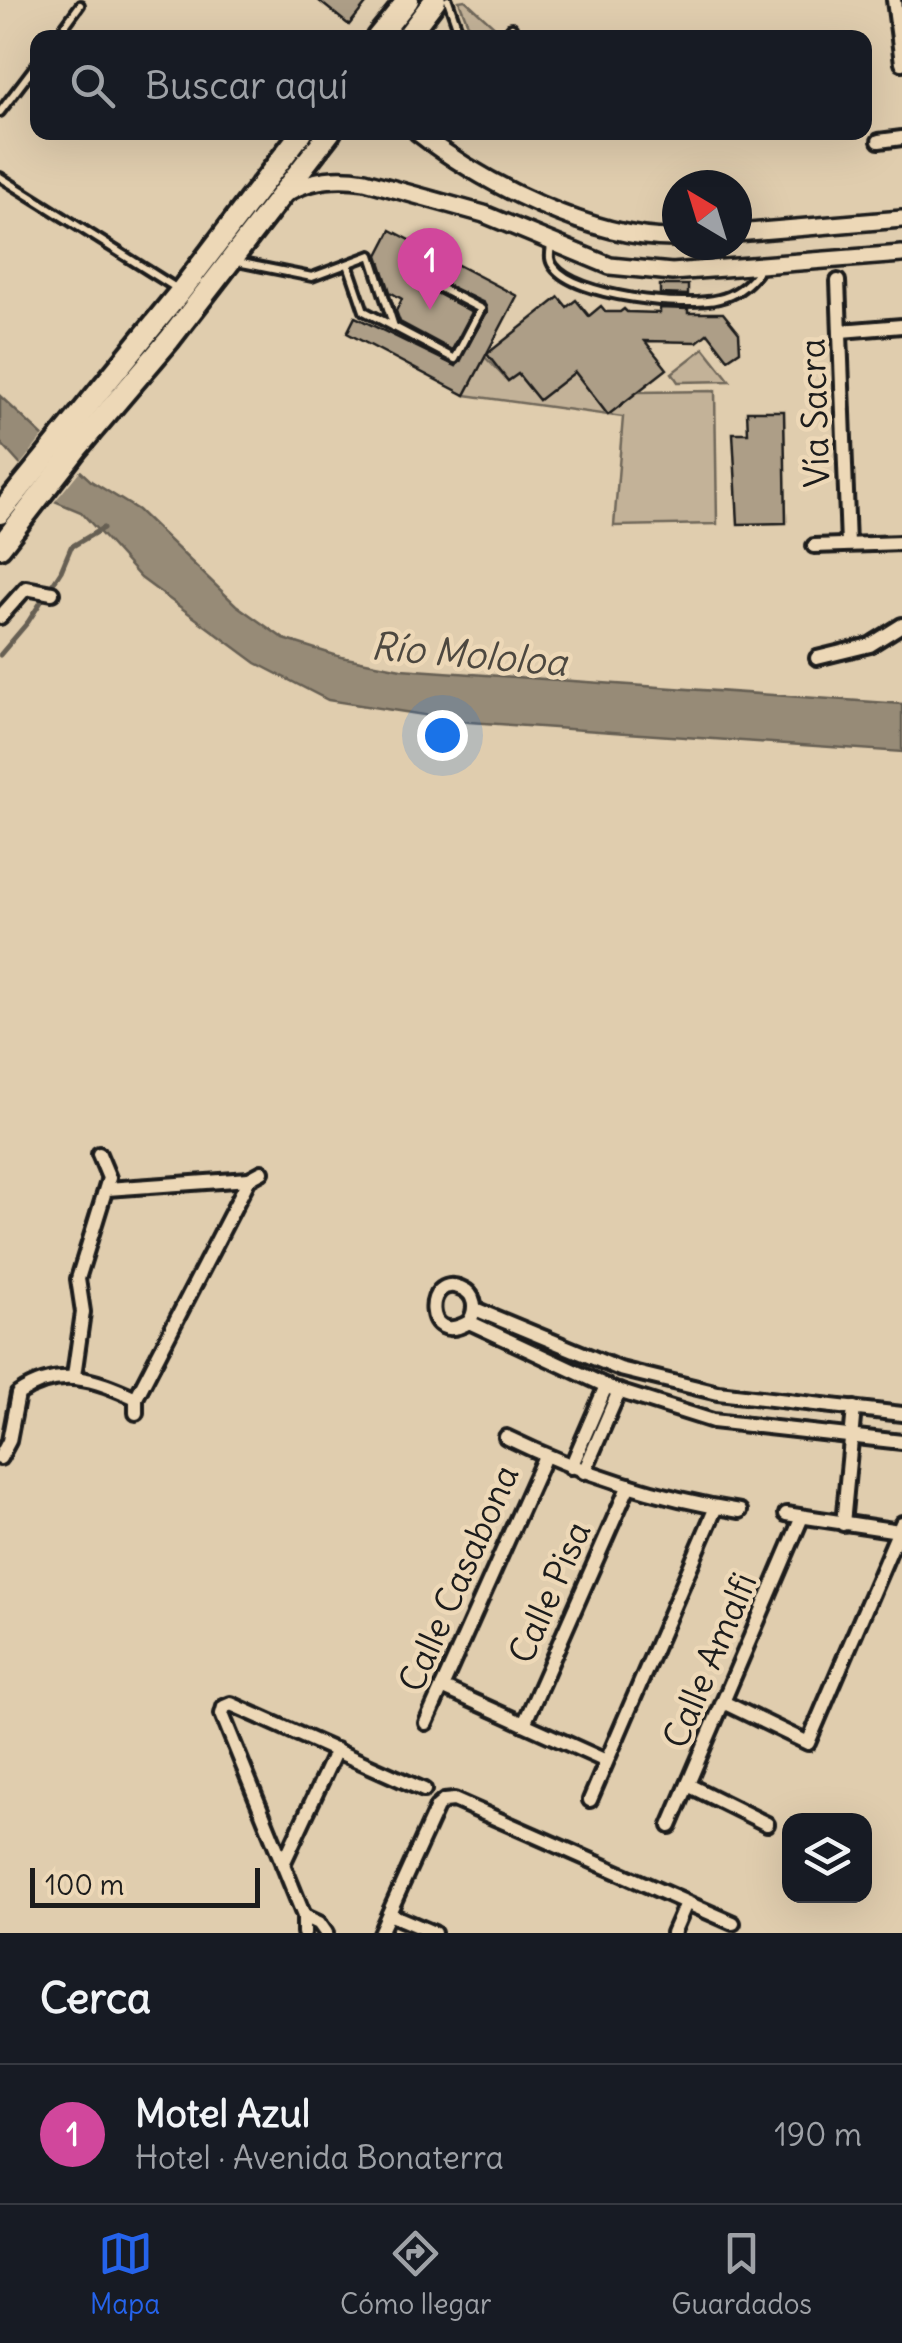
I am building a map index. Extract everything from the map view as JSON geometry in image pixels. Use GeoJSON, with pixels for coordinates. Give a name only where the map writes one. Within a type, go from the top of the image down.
{"type":"FeatureCollection","features":[{"type":"Feature","properties":{"kind":"highway"},"geometry":{"type":"LineString","coordinates":[[412,30],[435,0]]}},
{"type":"Feature","properties":{"kind":"highway"},"geometry":{"type":"LineString","coordinates":[[383,30],[406,1]]}},
{"type":"Feature","properties":{"kind":"highway"},"geometry":{"type":"LineString","coordinates":[[69,442],[296,140]]}},
{"type":"Feature","properties":{"kind":"highway"},"geometry":{"type":"LineString","coordinates":[[0,548],[12,509],[231,261],[324,140]]}},
{"type":"Feature","properties":{"kind":"street"},"geometry":{"type":"LineString","coordinates":[[894,0],[902,63]]}},
{"type":"Feature","properties":{"kind":"street"},"geometry":{"type":"LineString","coordinates":[[879,141],[902,138]]}},
{"type":"Feature","properties":{"kind":"street"},"geometry":{"type":"LineString","coordinates":[[428,140],[461,163],[549,209],[621,234],[662,238]]}},
{"type":"Feature","properties":{"kind":"street"},"geometry":{"type":"LineString","coordinates":[[277,198],[301,184],[350,178],[484,214],[610,266],[672,272],[902,254]]}},
{"type":"Feature","properties":{"kind":"street"},"geometry":{"type":"LineString","coordinates":[[534,236],[549,209]]}},
{"type":"Feature","properties":{"kind":"street"},"geometry":{"type":"LineString","coordinates":[[752,232],[902,219]]}},
{"type":"Feature","properties":{"kind":"street","name":"Vía Sacra"},"geometry":{"type":"LineString","coordinates":[[838,280],[848,544]]}},
{"type":"Feature","properties":{"kind":"street"},"geometry":{"type":"LineString","coordinates":[[841,331],[902,326]]}},
{"type":"Feature","properties":{"kind":"street"},"geometry":{"type":"LineString","coordinates":[[814,546],[902,543]]}},
{"type":"Feature","properties":{"kind":"street"},"geometry":{"type":"LineString","coordinates":[[0,617],[26,588],[47,591]]}},
{"type":"Feature","properties":{"kind":"street"},"geometry":{"type":"LineString","coordinates":[[818,658],[896,635],[902,625]]}},
{"type":"Feature","properties":{"kind":"street"},"geometry":{"type":"LineString","coordinates":[[74,1376],[84,1312],[78,1280],[109,1178],[99,1154]]}},
{"type":"Feature","properties":{"kind":"street"},"geometry":{"type":"LineString","coordinates":[[107,1189],[255,1175],[136,1398],[136,1413]]}},
{"type":"Feature","properties":{"kind":"street"},"geometry":{"type":"LineString","coordinates":[[902,1414],[718,1393],[620,1368],[472,1316],[612,1389],[713,1421],[902,1442]]}},
{"type":"Feature","properties":{"kind":"street"},"geometry":{"type":"LineString","coordinates":[[0,1458],[9,1441],[18,1394],[34,1384],[74,1376],[97,1380],[136,1398]]}},
{"type":"Feature","properties":{"kind":"street"},"geometry":{"type":"LineString","coordinates":[[578,1470],[612,1389]]}},
{"type":"Feature","properties":{"kind":"street"},"geometry":{"type":"LineString","coordinates":[[844,1524],[854,1408]]}},
{"type":"Feature","properties":{"kind":"street"},"geometry":{"type":"LineString","coordinates":[[506,1437],[578,1470],[740,1511]]}},
{"type":"Feature","properties":{"kind":"street","name":"Calle Casabona"},"geometry":{"type":"LineString","coordinates":[[426,1724],[546,1456]]}},
{"type":"Feature","properties":{"kind":"street","name":"Calle Pisa"},"geometry":{"type":"LineString","coordinates":[[524,1724],[629,1485]]}},
{"type":"Feature","properties":{"kind":"street"},"geometry":{"type":"LineString","coordinates":[[590,1800],[716,1507]]}},
{"type":"Feature","properties":{"kind":"street"},"geometry":{"type":"LineString","coordinates":[[724,1702],[808,1743],[900,1527],[844,1524],[786,1514]]}},
{"type":"Feature","properties":{"kind":"street","name":"Calle Amalfi"},"geometry":{"type":"LineString","coordinates":[[670,1826],[802,1518]]}},
{"type":"Feature","properties":{"kind":"street"},"geometry":{"type":"LineString","coordinates":[[442,1687],[606,1762]]}},
{"type":"Feature","properties":{"kind":"street"},"geometry":{"type":"LineString","coordinates":[[304,1933],[304,1916],[222,1714],[224,1706],[231,1704],[424,1790]]}},
{"type":"Feature","properties":{"kind":"street"},"geometry":{"type":"LineString","coordinates":[[283,1864],[336,1750]]}},
{"type":"Feature","properties":{"kind":"street"},"geometry":{"type":"LineString","coordinates":[[688,1785],[767,1824]]}},
{"type":"Feature","properties":{"kind":"street"},"geometry":{"type":"LineString","coordinates":[[380,1933],[437,1807],[454,1800],[733,1924]]}},
{"type":"Feature","properties":{"kind":"street"},"geometry":{"type":"LineString","coordinates":[[674,1933],[686,1903]]}},
{"type":"Feature","properties":{"kind":"street"},"geometry":{"type":"LineString","coordinates":[[389,1914],[434,1933]]}},
{"type":"Feature","properties":{"kind":"street"},"geometry":{"type":"LineString","coordinates":[[304,1916],[319,1923],[326,1933]]}},
{"type":"Feature","properties":{"kind":"lane"},"geometry":{"type":"LineString","coordinates":[[448,0],[459,30]]}},
{"type":"Feature","properties":{"kind":"lane"},"geometry":{"type":"LineString","coordinates":[[62,30],[80,5]]}},
{"type":"Feature","properties":{"kind":"lane"},"geometry":{"type":"LineString","coordinates":[[0,112],[30,73]]}},
{"type":"Feature","properties":{"kind":"lane"},"geometry":{"type":"LineString","coordinates":[[0,176],[181,291]]}},
{"type":"Feature","properties":{"kind":"lane"},"geometry":{"type":"LineString","coordinates":[[551,244],[550,261],[558,272],[574,282],[640,298],[680,302],[721,299],[747,284],[757,273]]}},
{"type":"Feature","properties":{"kind":"lane"},"geometry":{"type":"LineString","coordinates":[[231,261],[312,277],[371,255],[394,327]]}},
{"type":"Feature","properties":{"kind":"lane"},"geometry":{"type":"LineString","coordinates":[[348,264],[364,312],[455,358],[481,309],[438,287]]}},
{"type":"Feature","properties":{"kind":"shaded area"},"geometry":{"type":"Polygon","coordinates":[[[465,0],[497,29],[470,30],[459,1],[465,0]]]}},
{"type":"Feature","properties":{"kind":"shaded area"},"geometry":{"type":"Polygon","coordinates":[[[704,348],[730,381],[678,382],[672,373],[704,348]]]}},
{"type":"Feature","properties":{"kind":"shaded area"},"geometry":{"type":"Polygon","coordinates":[[[485,357],[508,381],[518,374],[539,400],[575,372],[608,415],[465,395],[485,357]]]}},
{"type":"Feature","properties":{"kind":"shaded area"},"geometry":{"type":"Polygon","coordinates":[[[715,391],[717,524],[614,526],[623,417],[608,415],[637,392],[715,391]]]}},
{"type":"Feature","properties":{"kind":"shaded area"},"geometry":{"type":"Polygon","coordinates":[[[0,396],[91,481],[138,510],[236,605],[284,639],[341,657],[401,669],[902,704],[902,752],[469,722],[328,700],[256,663],[141,578],[81,512],[52,500],[0,442],[0,396]]]}},
{"type":"Feature","properties":{"kind":"pier"},"geometry":{"type":"Polygon","coordinates":[[[45,434],[83,467],[52,505],[16,470],[45,434]]]}},
{"type":"Feature","properties":{"kind":"building"},"geometry":{"type":"Polygon","coordinates":[[[318,0],[369,0],[349,25],[318,0]]]}},
{"type":"Feature","properties":{"kind":"building"},"geometry":{"type":"Polygon","coordinates":[[[391,230],[517,296],[465,395],[347,333],[355,317],[456,366],[487,312],[484,303],[437,280],[433,291],[472,312],[452,350],[400,322],[396,311],[402,299],[390,292],[378,255],[391,230]]]}},
{"type":"Feature","properties":{"kind":"building"},"geometry":{"type":"Polygon","coordinates":[[[660,285],[688,285],[688,295],[660,294],[660,285]]]}},
{"type":"Feature","properties":{"kind":"building"},"geometry":{"type":"Polygon","coordinates":[[[559,297],[567,307],[576,300],[589,316],[601,306],[606,312],[624,309],[660,313],[660,308],[723,313],[739,333],[740,351],[728,359],[708,333],[697,342],[645,341],[667,369],[608,415],[575,372],[539,400],[518,374],[508,381],[487,354],[559,297]]]}},
{"type":"Feature","properties":{"kind":"building"},"geometry":{"type":"Polygon","coordinates":[[[747,411],[784,411],[786,523],[738,524],[733,433],[748,433],[747,411]]]}},
{"type":"Feature","properties":{"kind":"waterway"},"geometry":{"type":"LineString","coordinates":[[0,655],[28,622],[61,571],[71,547],[103,528]]}},
{"type":"Feature","properties":{"kind":"place","name":"Motel Azul"},"geometry":{"type":"Point","coordinates":[430,310]}},
{"type":"Feature","properties":{"kind":"water label","name":"Río Mololoa"},"geometry":{"type":"Point","coordinates":[469,654]}}]}
